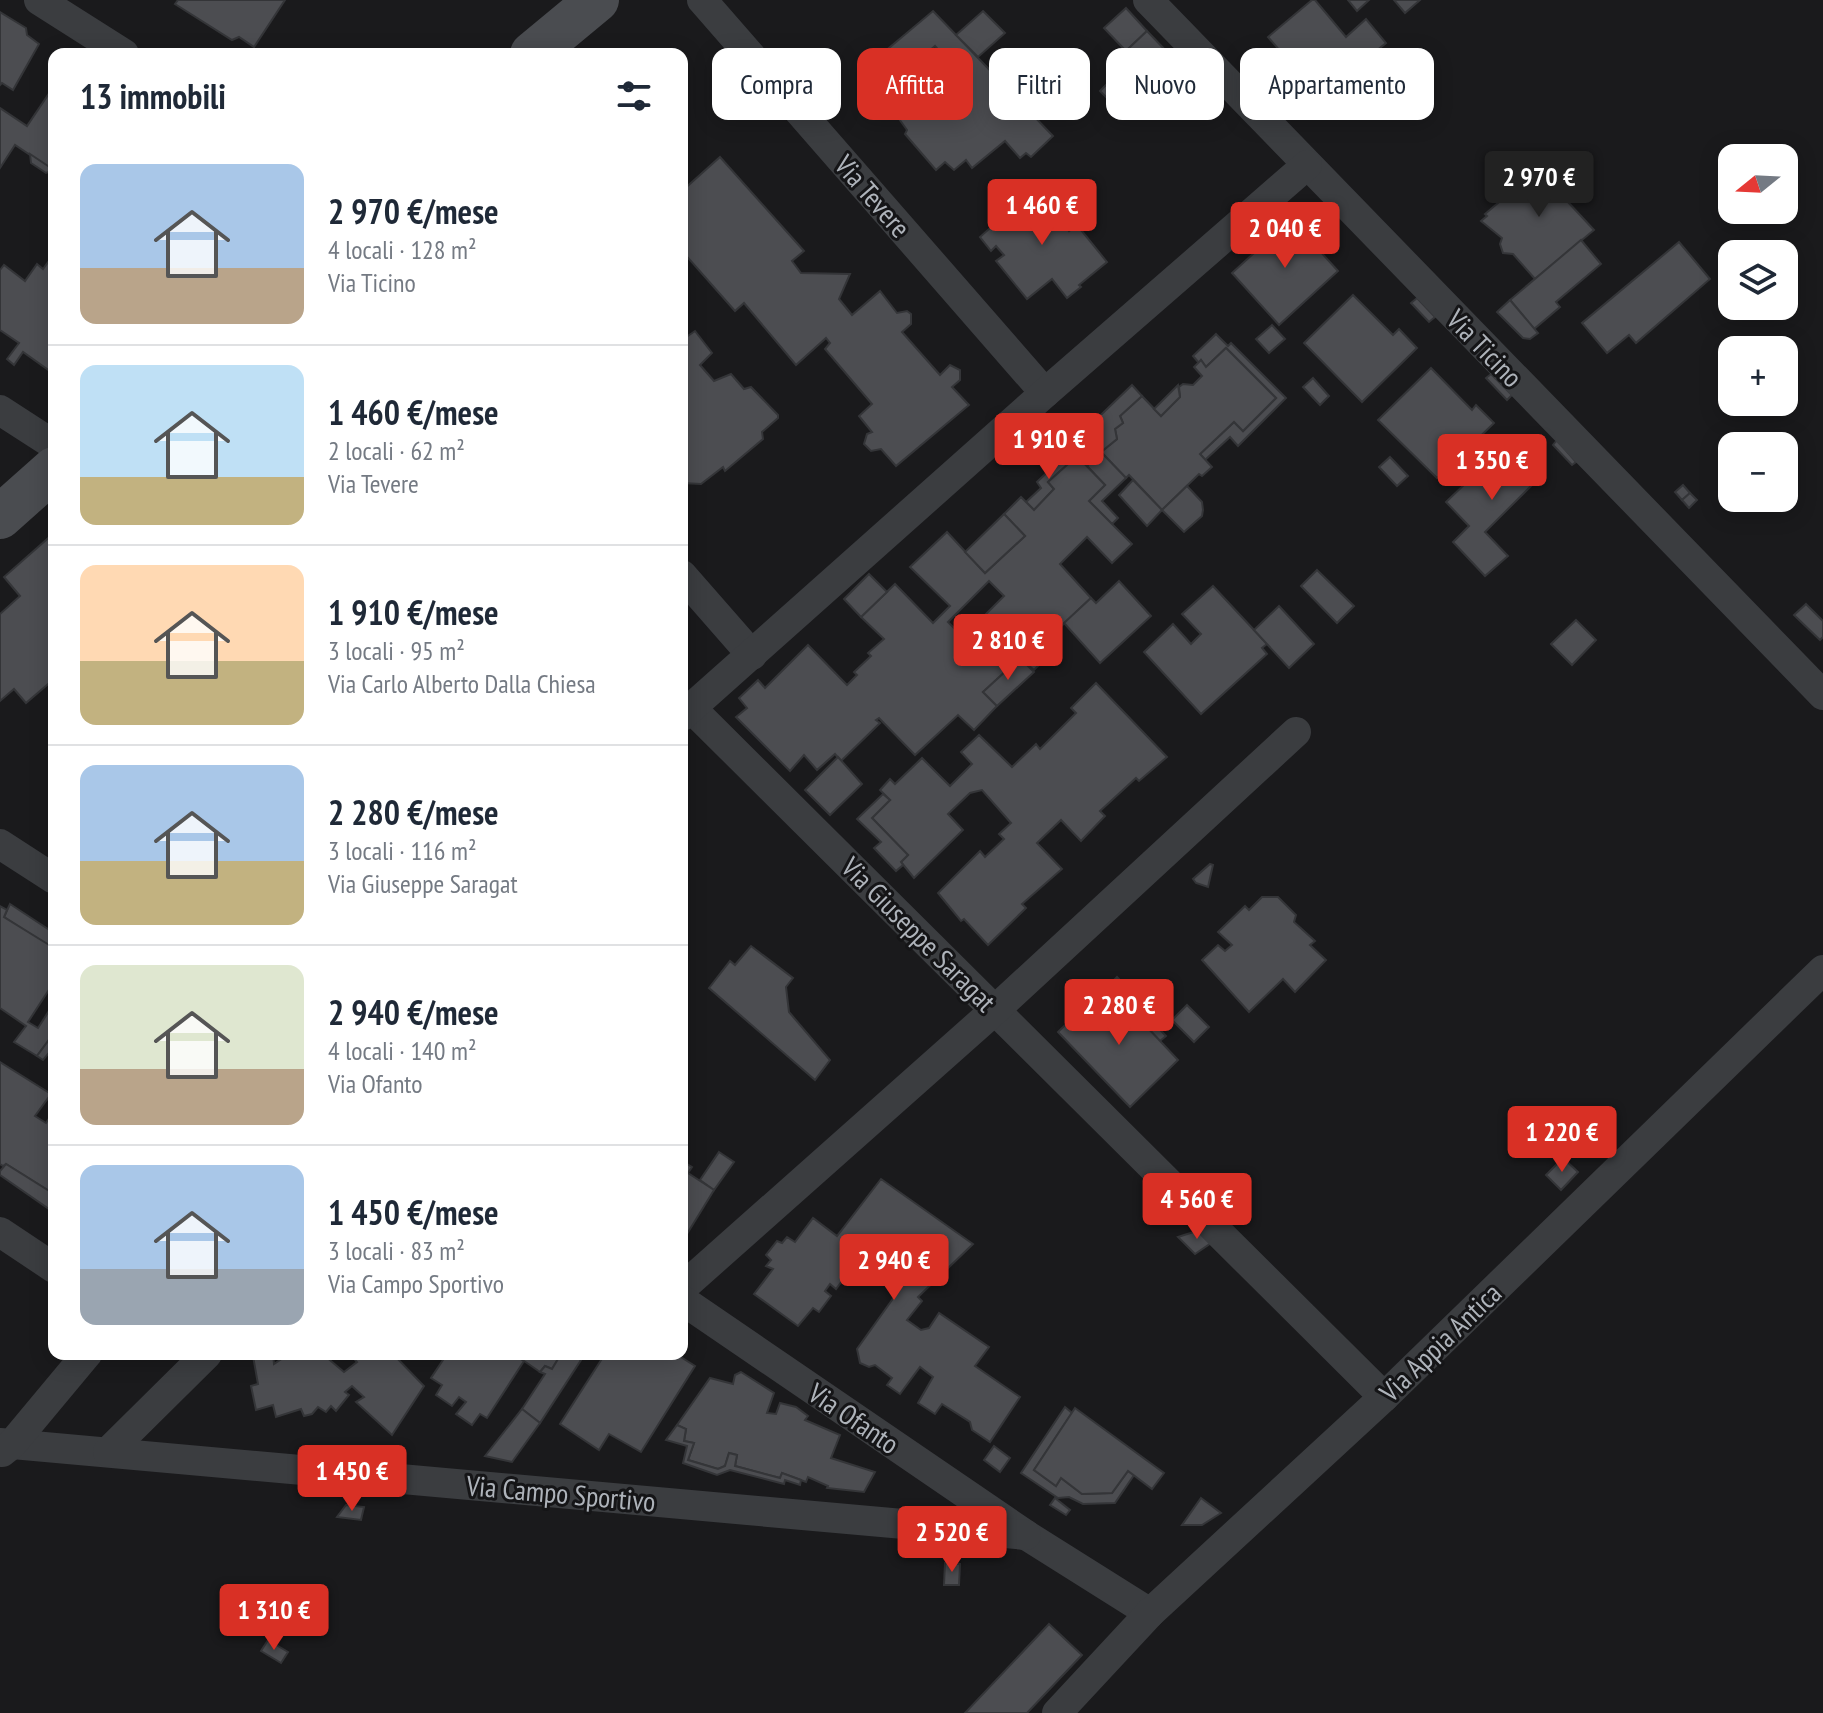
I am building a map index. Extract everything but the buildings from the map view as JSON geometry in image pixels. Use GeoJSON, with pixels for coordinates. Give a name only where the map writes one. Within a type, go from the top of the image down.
{"type":"FeatureCollection","features":[{"type":"Feature","properties":{"kind":"street"},"geometry":{"type":"LineString","coordinates":[[39,0],[115,48]]}},
{"type":"Feature","properties":{"kind":"street"},"geometry":{"type":"LineString","coordinates":[[539,48],[597,0]]}},
{"type":"Feature","properties":{"kind":"street","name":"Via Tevere"},"geometry":{"type":"LineString","coordinates":[[702,0],[1045,393]]}},
{"type":"Feature","properties":{"kind":"street","name":"Via Ticino"},"geometry":{"type":"LineString","coordinates":[[1148,0],[1823,695]]}},
{"type":"Feature","properties":{"kind":"street"},"geometry":{"type":"LineString","coordinates":[[688,711],[1307,165]]}},
{"type":"Feature","properties":{"kind":"street"},"geometry":{"type":"LineString","coordinates":[[0,410],[48,441]]}},
{"type":"Feature","properties":{"kind":"street"},"geometry":{"type":"LineString","coordinates":[[0,517],[48,474]]}},
{"type":"Feature","properties":{"kind":"street"},"geometry":{"type":"LineString","coordinates":[[688,582],[752,655]]}},
{"type":"Feature","properties":{"kind":"street","name":"Via Giuseppe Saragat"},"geometry":{"type":"LineString","coordinates":[[688,713],[995,1010],[1384,1397]]}},
{"type":"Feature","properties":{"kind":"street"},"geometry":{"type":"LineString","coordinates":[[688,1283],[995,1010],[1296,732]]}},
{"type":"Feature","properties":{"kind":"street"},"geometry":{"type":"LineString","coordinates":[[0,844],[48,875]]}},
{"type":"Feature","properties":{"kind":"street","name":"Via Appia Antica"},"geometry":{"type":"LineString","coordinates":[[1057,1713],[1150,1613],[1384,1397],[1823,970]]}},
{"type":"Feature","properties":{"kind":"street"},"geometry":{"type":"LineString","coordinates":[[0,1232],[48,1264]]}},
{"type":"Feature","properties":{"kind":"street","name":"Via Ofanto"},"geometry":{"type":"LineString","coordinates":[[688,1304],[1026,1535],[1150,1613]]}},
{"type":"Feature","properties":{"kind":"street"},"geometry":{"type":"LineString","coordinates":[[4,1447],[82,1360]]}},
{"type":"Feature","properties":{"kind":"street"},"geometry":{"type":"LineString","coordinates":[[108,1452],[191,1360]]}},
{"type":"Feature","properties":{"kind":"street","name":"Via Campo Sportivo"},"geometry":{"type":"LineString","coordinates":[[4,1447],[108,1452],[1026,1535]]}}]}
